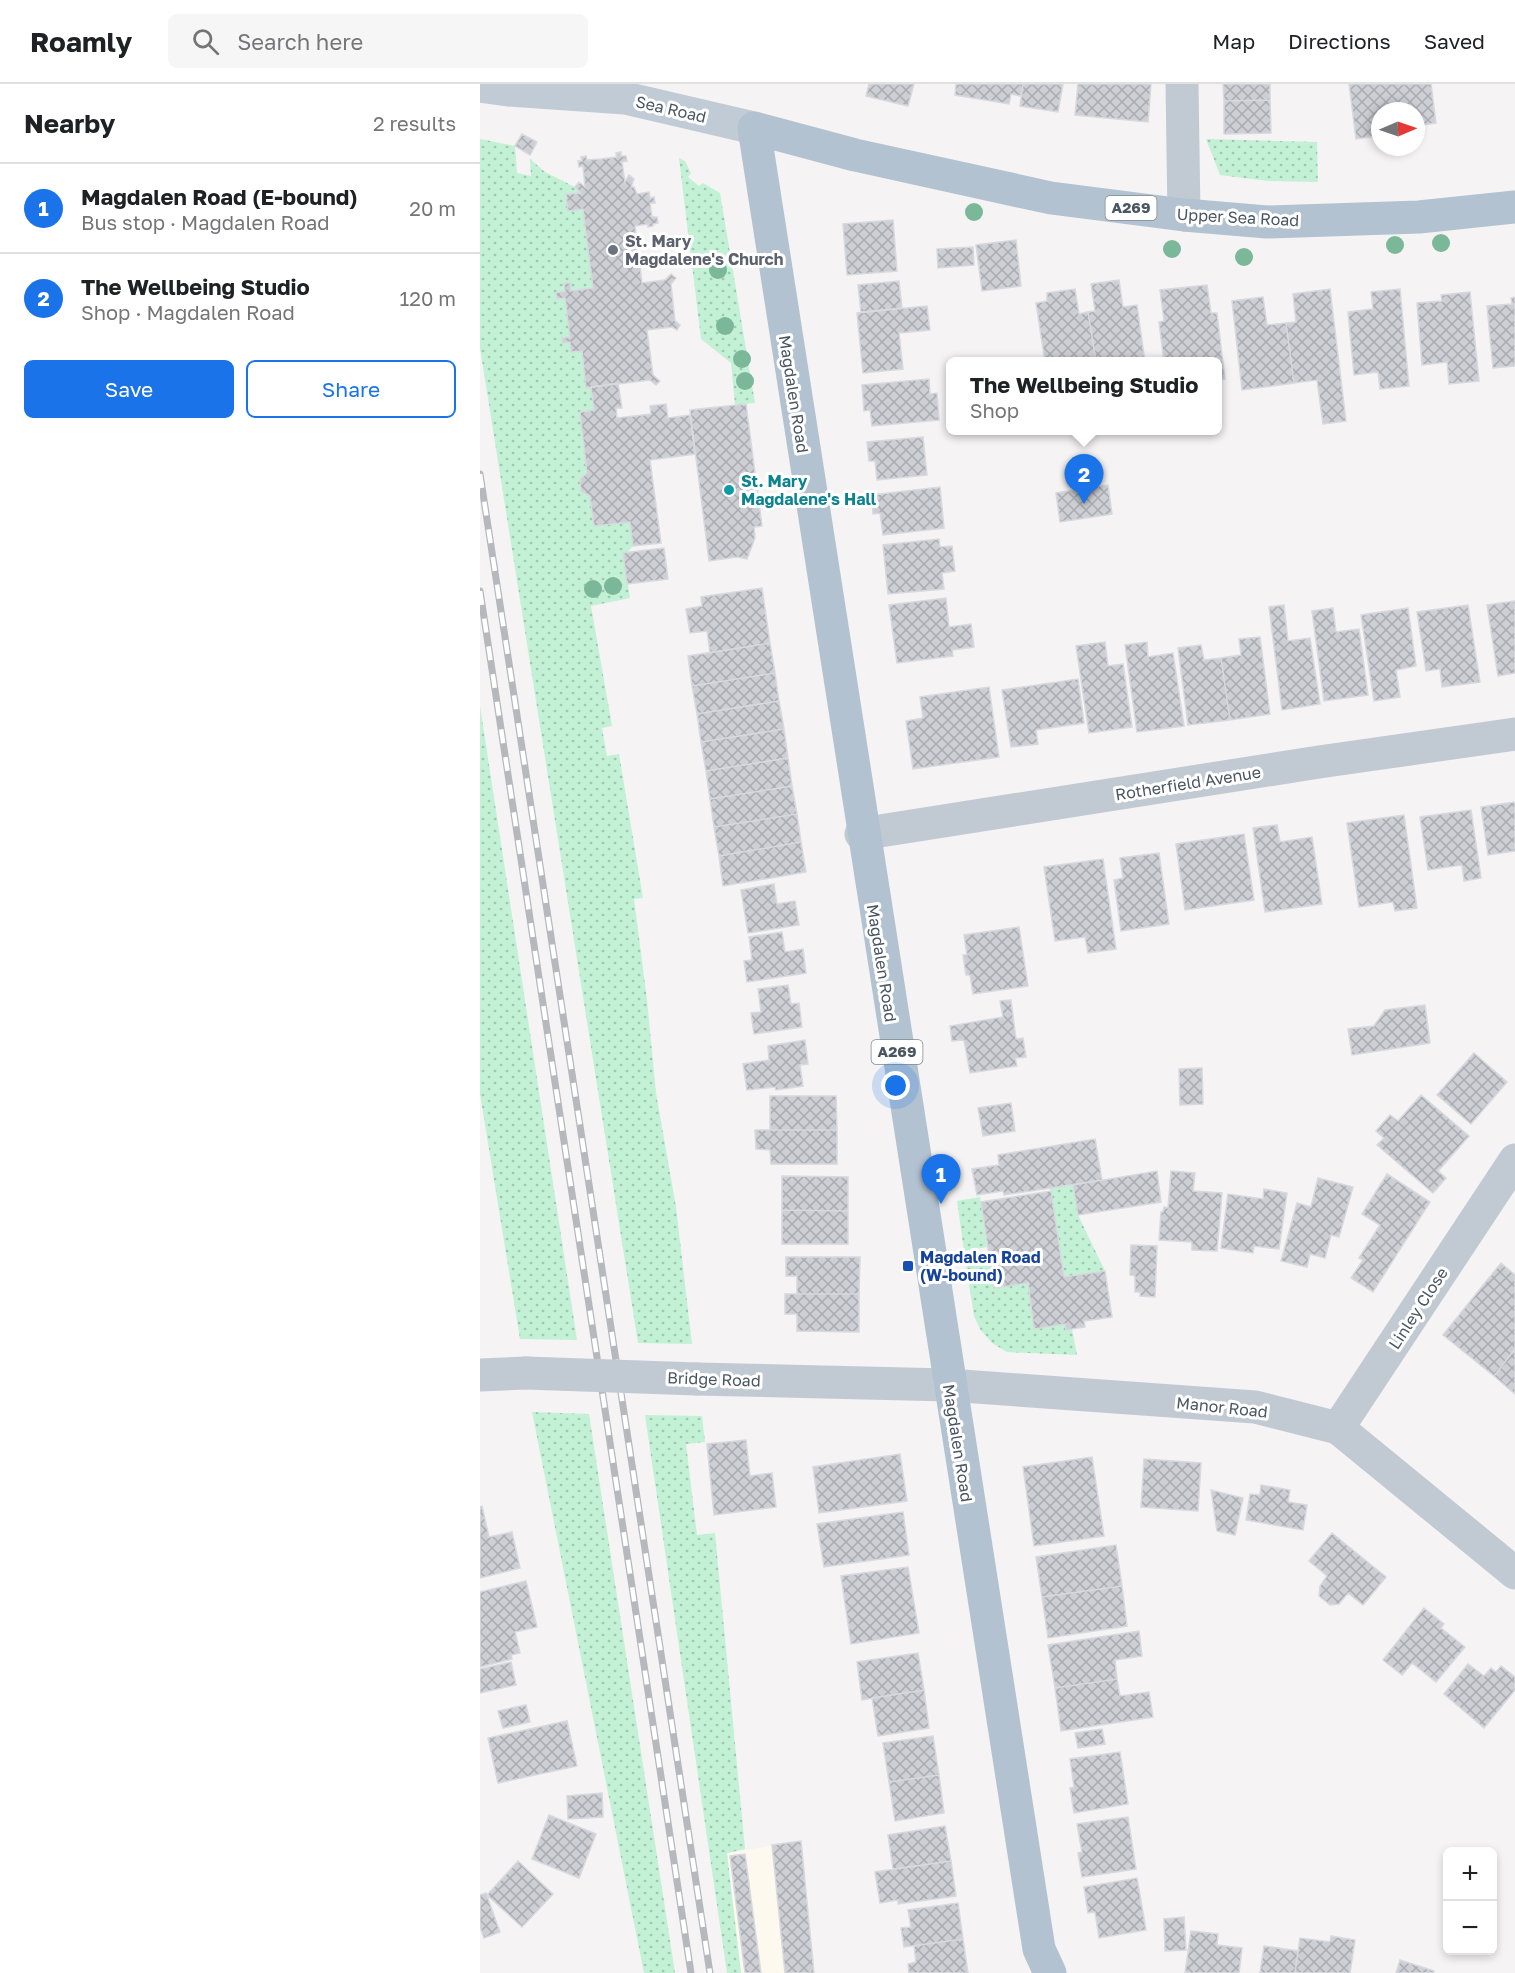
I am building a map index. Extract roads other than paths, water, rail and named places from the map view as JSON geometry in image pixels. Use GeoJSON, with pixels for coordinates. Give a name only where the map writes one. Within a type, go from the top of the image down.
{"type":"FeatureCollection","features":[{"type":"Feature","properties":{"kind":"main road","name":"Sea Road"},"geometry":{"type":"LineString","coordinates":[[480,86],[625,98],[754,128]]}},
{"type":"Feature","properties":{"kind":"main road","name":"Upper Sea Road"},"geometry":{"type":"LineString","coordinates":[[754,128],[855,156],[1041,195],[1184,215],[1267,222],[1419,217],[1515,207]]}},
{"type":"Feature","properties":{"kind":"main road","name":"Magdalen Road"},"geometry":{"type":"LineString","coordinates":[[754,128],[861,834],[948,1385],[1039,1949],[1050,1973]]}},
{"type":"Feature","properties":{"kind":"street"},"geometry":{"type":"LineString","coordinates":[[1182,84],[1184,215]]}},
{"type":"Feature","properties":{"kind":"street","name":"Rotherfield Avenue"},"geometry":{"type":"LineString","coordinates":[[861,834],[1319,762],[1515,734]]}},
{"type":"Feature","properties":{"kind":"street","name":"Linley Close"},"geometry":{"type":"LineString","coordinates":[[1338,1428],[1506,1193],[1515,1160]]}},
{"type":"Feature","properties":{"kind":"street","name":"Bridge Road"},"geometry":{"type":"LineString","coordinates":[[480,1375],[526,1374],[948,1385]]}},
{"type":"Feature","properties":{"kind":"street","name":"Manor Road"},"geometry":{"type":"LineString","coordinates":[[948,1385],[1255,1407],[1338,1428],[1515,1573]]}},
{"type":"Feature","properties":{"kind":"railway"},"geometry":{"type":"LineString","coordinates":[[480,474],[710,1973]]}},
{"type":"Feature","properties":{"kind":"railway"},"geometry":{"type":"LineString","coordinates":[[480,591],[691,1973]]}},
{"type":"Feature","properties":{"kind":"place","name":"St. Mary Magdalene's Church"},"geometry":{"type":"Point","coordinates":[613,250]}},
{"type":"Feature","properties":{"kind":"place","name":"St. Mary Magdalene's Hall"},"geometry":{"type":"Point","coordinates":[729,490]}},
{"type":"Feature","properties":{"kind":"place","name":"The Wellbeing Studio"},"geometry":{"type":"Point","coordinates":[1084,504]}},
{"type":"Feature","properties":{"kind":"place","name":"Magdalen Road (E-bound)"},"geometry":{"type":"Point","coordinates":[941,1204]}},
{"type":"Feature","properties":{"kind":"place","name":"Magdalen Road (W-bound)"},"geometry":{"type":"Point","coordinates":[908,1266]}}]}
